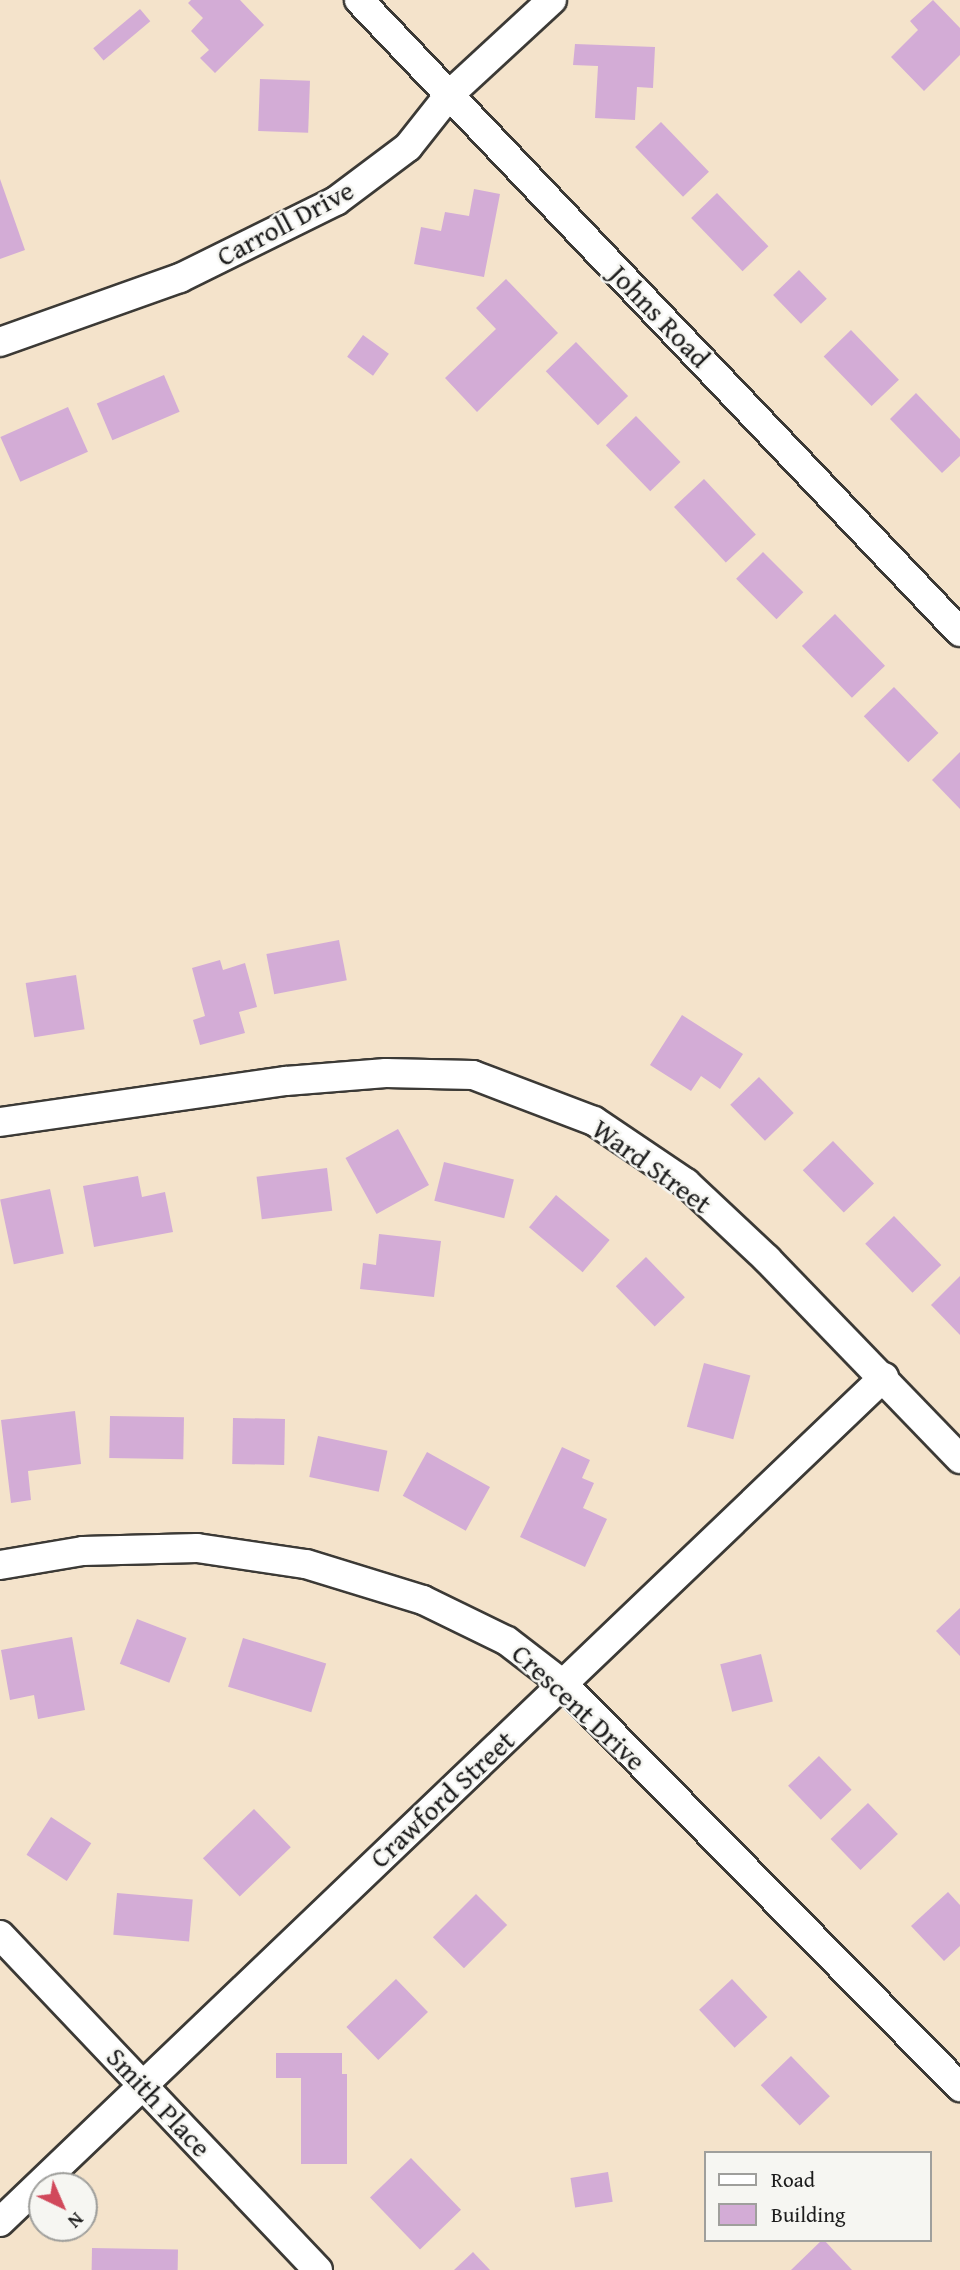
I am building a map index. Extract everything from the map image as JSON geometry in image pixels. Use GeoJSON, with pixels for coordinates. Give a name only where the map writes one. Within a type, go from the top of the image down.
{"type":"FeatureCollection","features":[{"type":"Feature","properties":{"kind":"street","name":"Johns Road"},"geometry":{"type":"LineString","coordinates":[[359,0],[960,632]]}},
{"type":"Feature","properties":{"kind":"street","name":"Carroll Drive"},"geometry":{"type":"LineString","coordinates":[[0,342],[180,278],[336,201],[408,147],[449,95],[552,0]]}},
{"type":"Feature","properties":{"kind":"street","name":"Ward Street"},"geometry":{"type":"LineString","coordinates":[[0,1122],[286,1081],[386,1073],[473,1075],[594,1121],[686,1184],[884,1377],[960,1459]]}},
{"type":"Feature","properties":{"kind":"street","name":"Crawford Street"},"geometry":{"type":"LineString","coordinates":[[0,2222],[884,1377]]}},
{"type":"Feature","properties":{"kind":"street","name":"Crescent Drive"},"geometry":{"type":"LineString","coordinates":[[0,1565],[83,1551],[197,1548],[306,1564],[423,1600],[507,1641],[563,1684],[960,2087]]}},
{"type":"Feature","properties":{"kind":"street","name":"Smith Place"},"geometry":{"type":"LineString","coordinates":[[0,1935],[318,2270]]}},
{"type":"Feature","properties":{"kind":"building"},"geometry":{"type":"Polygon","coordinates":[[[191,0],[240,0],[264,25],[215,73],[200,58],[209,50],[191,31],[203,18],[188,3],[191,0]]]}},
{"type":"Feature","properties":{"kind":"building"},"geometry":{"type":"Polygon","coordinates":[[[933,0],[960,28],[960,55],[924,91],[891,57],[918,30],[910,21],[933,0]]]}},
{"type":"Feature","properties":{"kind":"building"},"geometry":{"type":"Polygon","coordinates":[[[140,9],[150,21],[104,60],[93,48],[140,9]]]}},
{"type":"Feature","properties":{"kind":"building"},"geometry":{"type":"Polygon","coordinates":[[[575,44],[655,47],[653,88],[637,87],[635,120],[595,118],[598,66],[573,65],[575,44]]]}},
{"type":"Feature","properties":{"kind":"building"},"geometry":{"type":"Polygon","coordinates":[[[260,79],[310,81],[308,133],[258,131],[260,79]]]}},
{"type":"Feature","properties":{"kind":"building"},"geometry":{"type":"Polygon","coordinates":[[[661,122],[709,172],[683,197],[635,147],[661,122]]]}},
{"type":"Feature","properties":{"kind":"building"},"geometry":{"type":"Polygon","coordinates":[[[0,179],[25,250],[0,259],[0,179]]]}},
{"type":"Feature","properties":{"kind":"building"},"geometry":{"type":"Polygon","coordinates":[[[474,189],[500,194],[484,277],[414,264],[421,227],[441,231],[445,212],[469,216],[474,189]]]}},
{"type":"Feature","properties":{"kind":"building"},"geometry":{"type":"Polygon","coordinates":[[[717,193],[768,246],[743,271],[691,218],[717,193]]]}},
{"type":"Feature","properties":{"kind":"building"},"geometry":{"type":"Polygon","coordinates":[[[799,270],[827,299],[801,324],[773,295],[799,270]]]}},
{"type":"Feature","properties":{"kind":"building"},"geometry":{"type":"Polygon","coordinates":[[[506,279],[558,333],[477,412],[445,378],[496,329],[476,308],[506,279]]]}},
{"type":"Feature","properties":{"kind":"building"},"geometry":{"type":"Polygon","coordinates":[[[851,330],[899,380],[872,406],[824,356],[851,330]]]}},
{"type":"Feature","properties":{"kind":"building"},"geometry":{"type":"Polygon","coordinates":[[[363,335],[389,354],[373,376],[347,357],[363,335]]]}},
{"type":"Feature","properties":{"kind":"building"},"geometry":{"type":"Polygon","coordinates":[[[576,342],[628,396],[598,425],[546,371],[576,342]]]}},
{"type":"Feature","properties":{"kind":"building"},"geometry":{"type":"Polygon","coordinates":[[[164,375],[180,412],[112,440],[97,404],[164,375]]]}},
{"type":"Feature","properties":{"kind":"building"},"geometry":{"type":"Polygon","coordinates":[[[916,393],[960,439],[960,456],[942,473],[890,419],[916,393]]]}},
{"type":"Feature","properties":{"kind":"building"},"geometry":{"type":"Polygon","coordinates":[[[68,407],[88,452],[20,482],[0,437],[68,407]]]}},
{"type":"Feature","properties":{"kind":"building"},"geometry":{"type":"Polygon","coordinates":[[[636,416],[680,462],[650,491],[606,445],[636,416]]]}},
{"type":"Feature","properties":{"kind":"building"},"geometry":{"type":"Polygon","coordinates":[[[704,479],[756,535],[726,563],[674,507],[704,479]]]}},
{"type":"Feature","properties":{"kind":"building"},"geometry":{"type":"Polygon","coordinates":[[[763,552],[803,592],[776,619],[736,579],[763,552]]]}},
{"type":"Feature","properties":{"kind":"building"},"geometry":{"type":"Polygon","coordinates":[[[835,614],[885,666],[852,698],[802,646],[835,614]]]}},
{"type":"Feature","properties":{"kind":"building"},"geometry":{"type":"Polygon","coordinates":[[[894,687],[938,733],[908,762],[864,716],[894,687]]]}},
{"type":"Feature","properties":{"kind":"building"},"geometry":{"type":"Polygon","coordinates":[[[960,752],[960,809],[932,780],[960,752]]]}},
{"type":"Feature","properties":{"kind":"building"},"geometry":{"type":"Polygon","coordinates":[[[339,940],[347,980],[274,994],[266,954],[339,940]]]}},
{"type":"Feature","properties":{"kind":"building"},"geometry":{"type":"Polygon","coordinates":[[[220,960],[223,970],[245,963],[257,1007],[239,1012],[245,1033],[200,1045],[193,1020],[205,1016],[192,968],[220,960]]]}},
{"type":"Feature","properties":{"kind":"building"},"geometry":{"type":"Polygon","coordinates":[[[76,975],[85,1029],[34,1037],[26,983],[76,975]]]}},
{"type":"Feature","properties":{"kind":"building"},"geometry":{"type":"Polygon","coordinates":[[[682,1015],[743,1054],[720,1089],[701,1076],[691,1091],[650,1065],[682,1015]]]}},
{"type":"Feature","properties":{"kind":"building"},"geometry":{"type":"Polygon","coordinates":[[[759,1077],[794,1113],[765,1141],[730,1105],[759,1077]]]}},
{"type":"Feature","properties":{"kind":"building"},"geometry":{"type":"Polygon","coordinates":[[[398,1129],[429,1185],[377,1214],[346,1158],[398,1129]]]}},
{"type":"Feature","properties":{"kind":"building"},"geometry":{"type":"Polygon","coordinates":[[[833,1141],[874,1183],[844,1213],[803,1170],[833,1141]]]}},
{"type":"Feature","properties":{"kind":"building"},"geometry":{"type":"Polygon","coordinates":[[[444,1162],[514,1179],[504,1218],[434,1201],[444,1162]]]}},
{"type":"Feature","properties":{"kind":"building"},"geometry":{"type":"Polygon","coordinates":[[[327,1168],[332,1211],[262,1219],[257,1177],[327,1168]]]}},
{"type":"Feature","properties":{"kind":"building"},"geometry":{"type":"Polygon","coordinates":[[[138,1176],[142,1197],[165,1192],[173,1232],[94,1247],[83,1186],[138,1176]]]}},
{"type":"Feature","properties":{"kind":"building"},"geometry":{"type":"Polygon","coordinates":[[[50,1189],[64,1254],[14,1264],[0,1200],[50,1189]]]}},
{"type":"Feature","properties":{"kind":"building"},"geometry":{"type":"Polygon","coordinates":[[[556,1195],[610,1240],[583,1272],[529,1227],[556,1195]]]}},
{"type":"Feature","properties":{"kind":"building"},"geometry":{"type":"Polygon","coordinates":[[[894,1216],[941,1265],[912,1293],[865,1244],[894,1216]]]}},
{"type":"Feature","properties":{"kind":"building"},"geometry":{"type":"Polygon","coordinates":[[[379,1234],[441,1241],[434,1297],[360,1289],[363,1263],[376,1265],[379,1234]]]}},
{"type":"Feature","properties":{"kind":"building"},"geometry":{"type":"Polygon","coordinates":[[[646,1257],[685,1297],[655,1326],[616,1286],[646,1257]]]}},
{"type":"Feature","properties":{"kind":"building"},"geometry":{"type":"Polygon","coordinates":[[[960,1276],[960,1335],[931,1305],[960,1276]]]}},
{"type":"Feature","properties":{"kind":"building"},"geometry":{"type":"Polygon","coordinates":[[[704,1363],[750,1375],[733,1439],[687,1427],[704,1363]]]}},
{"type":"Feature","properties":{"kind":"building"},"geometry":{"type":"Polygon","coordinates":[[[75,1411],[81,1464],[28,1471],[31,1500],[11,1503],[1,1420],[75,1411]]]}},
{"type":"Feature","properties":{"kind":"building"},"geometry":{"type":"Polygon","coordinates":[[[110,1416],[184,1417],[183,1459],[109,1458],[110,1416]]]}},
{"type":"Feature","properties":{"kind":"building"},"geometry":{"type":"Polygon","coordinates":[[[233,1418],[285,1419],[284,1465],[232,1464],[233,1418]]]}},
{"type":"Feature","properties":{"kind":"building"},"geometry":{"type":"Polygon","coordinates":[[[318,1436],[387,1451],[379,1492],[309,1477],[318,1436]]]}},
{"type":"Feature","properties":{"kind":"building"},"geometry":{"type":"Polygon","coordinates":[[[562,1447],[590,1460],[582,1478],[594,1483],[583,1508],[607,1519],[585,1567],[520,1537],[562,1447]]]}},
{"type":"Feature","properties":{"kind":"building"},"geometry":{"type":"Polygon","coordinates":[[[427,1452],[490,1487],[466,1531],[403,1496],[427,1452]]]}},
{"type":"Feature","properties":{"kind":"building"},"geometry":{"type":"Polygon","coordinates":[[[960,1608],[960,1656],[936,1631],[960,1608]]]}},
{"type":"Feature","properties":{"kind":"building"},"geometry":{"type":"Polygon","coordinates":[[[137,1619],[186,1638],[169,1683],[120,1664],[137,1619]]]}},
{"type":"Feature","properties":{"kind":"building"},"geometry":{"type":"Polygon","coordinates":[[[72,1637],[85,1710],[38,1719],[34,1695],[10,1700],[1,1650],[72,1637]]]}},
{"type":"Feature","properties":{"kind":"building"},"geometry":{"type":"Polygon","coordinates":[[[243,1638],[326,1663],[311,1712],[228,1687],[243,1638]]]}},
{"type":"Feature","properties":{"kind":"building"},"geometry":{"type":"Polygon","coordinates":[[[761,1654],[773,1702],[732,1712],[720,1664],[761,1654]]]}},
{"type":"Feature","properties":{"kind":"building"},"geometry":{"type":"Polygon","coordinates":[[[819,1756],[852,1790],[821,1820],[788,1786],[819,1756]]]}},
{"type":"Feature","properties":{"kind":"building"},"geometry":{"type":"Polygon","coordinates":[[[868,1803],[898,1834],[860,1870],[831,1839],[868,1803]]]}},
{"type":"Feature","properties":{"kind":"building"},"geometry":{"type":"Polygon","coordinates":[[[254,1809],[291,1847],[240,1896],[203,1858],[254,1809]]]}},
{"type":"Feature","properties":{"kind":"building"},"geometry":{"type":"Polygon","coordinates":[[[51,1817],[91,1843],[67,1881],[26,1855],[51,1817]]]}},
{"type":"Feature","properties":{"kind":"building"},"geometry":{"type":"Polygon","coordinates":[[[948,1892],[960,1905],[960,1946],[944,1961],[911,1926],[948,1892]]]}},
{"type":"Feature","properties":{"kind":"building"},"geometry":{"type":"Polygon","coordinates":[[[117,1893],[193,1900],[189,1941],[113,1935],[117,1893]]]}},
{"type":"Feature","properties":{"kind":"building"},"geometry":{"type":"Polygon","coordinates":[[[476,1894],[507,1925],[464,1968],[433,1937],[476,1894]]]}},
{"type":"Feature","properties":{"kind":"building"},"geometry":{"type":"Polygon","coordinates":[[[396,1979],[428,2012],[378,2060],[346,2027],[396,1979]]]}},
{"type":"Feature","properties":{"kind":"building"},"geometry":{"type":"Polygon","coordinates":[[[732,1979],[767,2017],[735,2048],[699,2010],[732,1979]]]}},
{"type":"Feature","properties":{"kind":"building"},"geometry":{"type":"Polygon","coordinates":[[[276,2053],[342,2053],[342,2074],[347,2074],[347,2164],[301,2164],[301,2078],[276,2078],[276,2053]]]}},
{"type":"Feature","properties":{"kind":"building"},"geometry":{"type":"Polygon","coordinates":[[[791,2056],[830,2096],[800,2125],[761,2085],[791,2056]]]}},
{"type":"Feature","properties":{"kind":"building"},"geometry":{"type":"Polygon","coordinates":[[[411,2158],[461,2210],[420,2249],[370,2198],[411,2158]]]}},
{"type":"Feature","properties":{"kind":"building"},"geometry":{"type":"Polygon","coordinates":[[[608,2172],[613,2202],[575,2208],[570,2178],[608,2172]]]}},
{"type":"Feature","properties":{"kind":"building"},"geometry":{"type":"Polygon","coordinates":[[[820,2242],[826,2242],[852,2270],[791,2270],[820,2242]]]}},
{"type":"Feature","properties":{"kind":"building"},"geometry":{"type":"Polygon","coordinates":[[[92,2248],[178,2250],[178,2270],[92,2270],[92,2248]]]}},
{"type":"Feature","properties":{"kind":"building"},"geometry":{"type":"Polygon","coordinates":[[[473,2252],[490,2270],[454,2270],[473,2252]]]}}]}
